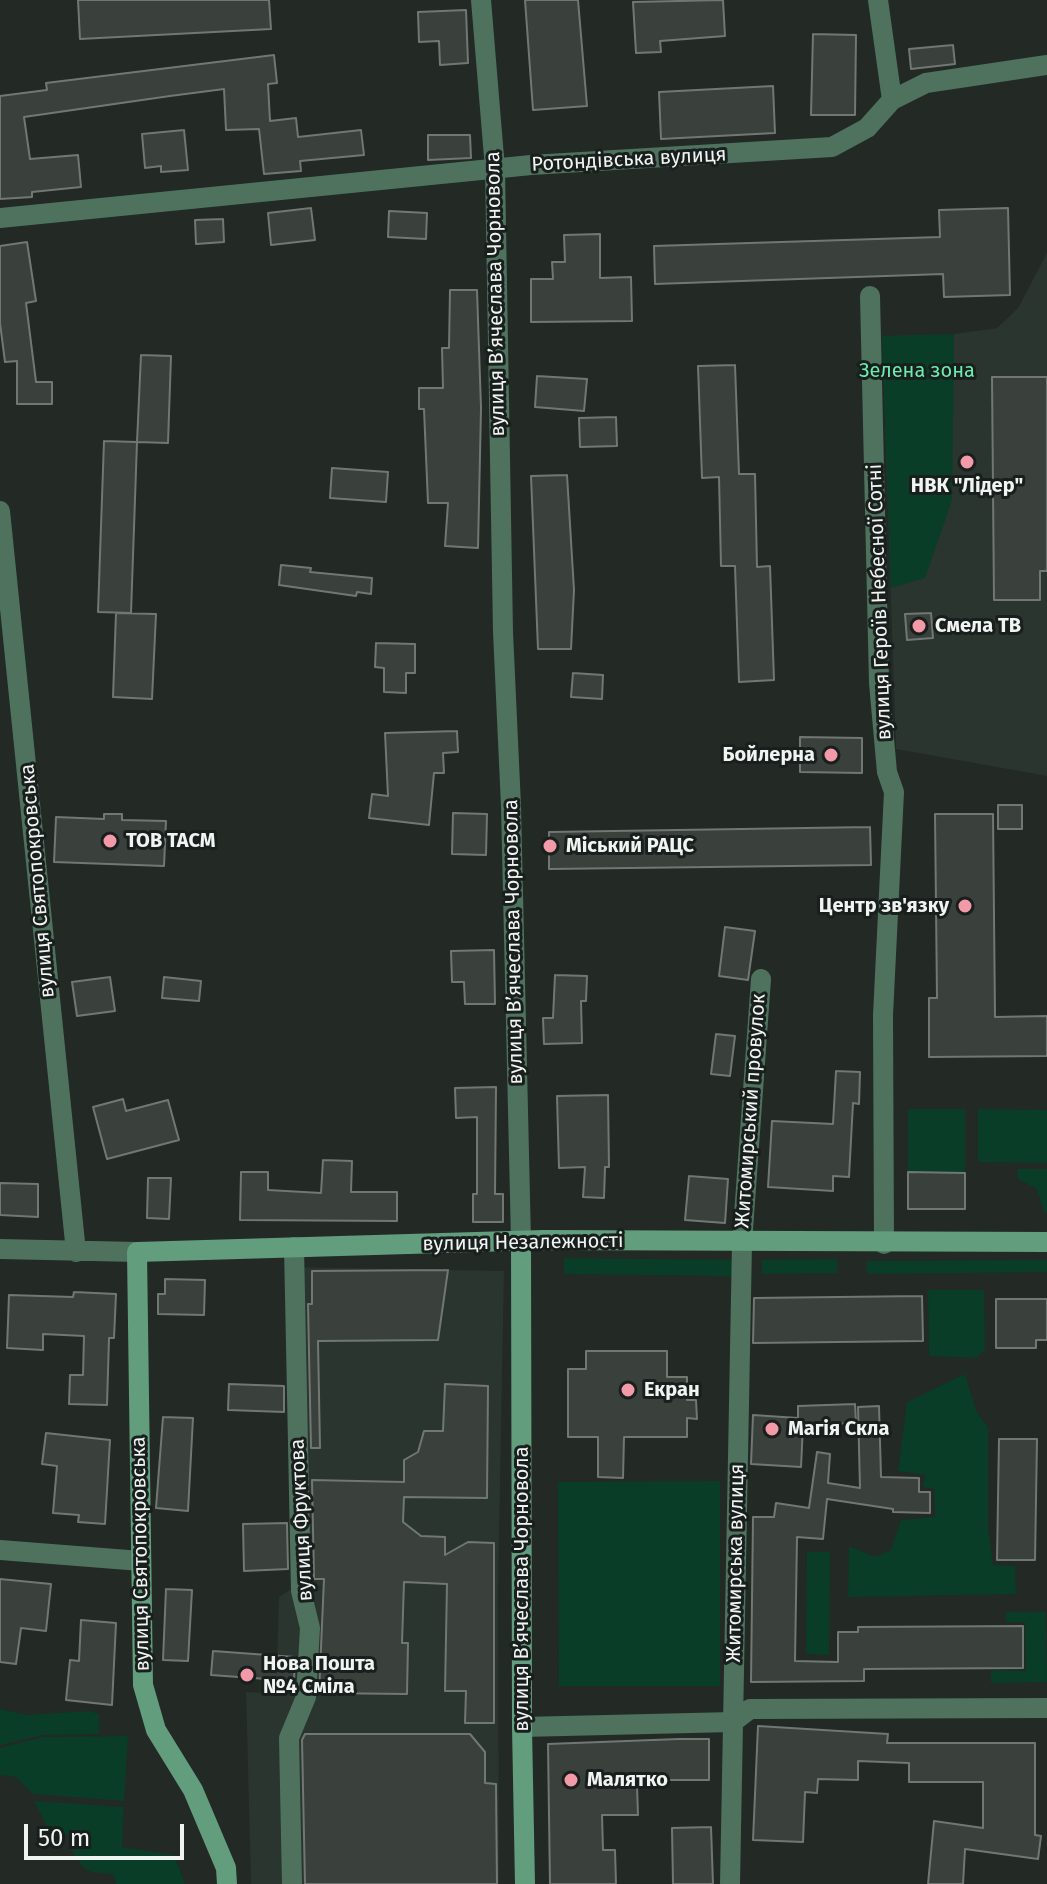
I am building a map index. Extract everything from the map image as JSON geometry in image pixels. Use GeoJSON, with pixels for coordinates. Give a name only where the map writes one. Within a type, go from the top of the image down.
{"type":"FeatureCollection","features":[{"type":"Feature","properties":{"kind":"street","name":"вулиця Вʼячеслава Чорновола"},"geometry":{"type":"LineString","coordinates":[[481,0],[495,169],[503,632],[511,791],[521,1241],[525,1884]]}},
{"type":"Feature","properties":{"kind":"street"},"geometry":{"type":"LineString","coordinates":[[878,0],[892,100]]}},
{"type":"Feature","properties":{"kind":"street","name":"Ротондівська вулиця"},"geometry":{"type":"LineString","coordinates":[[0,218],[495,169],[832,147],[867,128],[892,100],[926,83],[1047,65]]}},
{"type":"Feature","properties":{"kind":"street","name":"вулиця Героїв Небесної Сотні"},"geometry":{"type":"LineString","coordinates":[[870,296],[879,683],[887,772],[894,792],[883,1015],[884,1244]]}},
{"type":"Feature","properties":{"kind":"street","name":"вулиця Святопокровська"},"geometry":{"type":"LineString","coordinates":[[0,511],[76,1252]]}},
{"type":"Feature","properties":{"kind":"street","name":"Житомирський провулок"},"geometry":{"type":"LineString","coordinates":[[742,1243],[761,979]]}},
{"type":"Feature","properties":{"kind":"street","name":"вулиця Незалежності"},"geometry":{"type":"LineString","coordinates":[[0,1249],[137,1252],[521,1241],[1047,1242]]}},
{"type":"Feature","properties":{"kind":"street","name":"Житомирська вулиця"},"geometry":{"type":"LineString","coordinates":[[730,1884],[742,1243]]}},
{"type":"Feature","properties":{"kind":"street","name":"вулиця Фруктова"},"geometry":{"type":"LineString","coordinates":[[292,1884],[289,1738],[306,1697],[310,1628],[301,1591],[294,1247]]}},
{"type":"Feature","properties":{"kind":"street","name":"вулиця Святопокровська"},"geometry":{"type":"LineString","coordinates":[[137,1252],[143,1685],[156,1730],[193,1790],[226,1868],[227,1884]]}},
{"type":"Feature","properties":{"kind":"street"},"geometry":{"type":"LineString","coordinates":[[0,1550],[141,1561]]}},
{"type":"Feature","properties":{"kind":"street"},"geometry":{"type":"LineString","coordinates":[[522,1727],[733,1722],[750,1709],[1047,1708]]}},
{"type":"Feature","properties":{"kind":"shaded area","name":"НВК \"Лідер\""},"geometry":{"type":"Polygon","coordinates":[[[1047,253],[1047,776],[896,749],[882,336],[954,334],[997,328],[1018,308],[1047,253]]]}},
{"type":"Feature","properties":{"kind":"shaded area"},"geometry":{"type":"Polygon","coordinates":[[[286,1267],[504,1271],[498,1590],[499,1884],[251,1884],[246,1692],[276,1693],[279,1597],[294,1587],[361,1588],[294,1586],[286,1267]]]}},
{"type":"Feature","properties":{"kind":"green space","name":"Зелена зона"},"geometry":{"type":"Polygon","coordinates":[[[954,334],[952,500],[925,578],[891,588],[882,336],[954,334]]]}},
{"type":"Feature","properties":{"kind":"green space"},"geometry":{"type":"Polygon","coordinates":[[[908,1109],[965,1109],[965,1173],[908,1172],[908,1109]]]}},
{"type":"Feature","properties":{"kind":"green space"},"geometry":{"type":"Polygon","coordinates":[[[978,1109],[1047,1110],[1047,1163],[978,1162],[978,1109]]]}},
{"type":"Feature","properties":{"kind":"green space"},"geometry":{"type":"Polygon","coordinates":[[[1018,1169],[1047,1169],[1047,1212],[1044,1212],[1037,1189],[1018,1179],[1018,1169]]]}},
{"type":"Feature","properties":{"kind":"green space"},"geometry":{"type":"Polygon","coordinates":[[[564,1258],[732,1260],[732,1276],[564,1274],[564,1258]]]}},
{"type":"Feature","properties":{"kind":"green space"},"geometry":{"type":"Polygon","coordinates":[[[837,1259],[837,1273],[762,1274],[762,1260],[837,1259]]]}},
{"type":"Feature","properties":{"kind":"green space"},"geometry":{"type":"Polygon","coordinates":[[[1047,1260],[1047,1272],[867,1274],[867,1261],[1047,1260]]]}},
{"type":"Feature","properties":{"kind":"green space"},"geometry":{"type":"Polygon","coordinates":[[[928,1290],[984,1290],[985,1350],[976,1358],[929,1356],[928,1290]]]}},
{"type":"Feature","properties":{"kind":"green space"},"geometry":{"type":"Polygon","coordinates":[[[965,1374],[977,1413],[988,1427],[988,1528],[993,1565],[1015,1566],[1016,1594],[848,1597],[849,1546],[875,1557],[891,1550],[901,1520],[935,1517],[934,1489],[923,1487],[925,1475],[898,1471],[907,1402],[965,1374]]]}},
{"type":"Feature","properties":{"kind":"green space"},"geometry":{"type":"Polygon","coordinates":[[[720,1481],[720,1686],[559,1686],[558,1482],[720,1481]]]}},
{"type":"Feature","properties":{"kind":"green space"},"geometry":{"type":"Polygon","coordinates":[[[807,1552],[830,1552],[829,1655],[806,1654],[807,1552]]]}},
{"type":"Feature","properties":{"kind":"green space"},"geometry":{"type":"Polygon","coordinates":[[[1006,1612],[1046,1612],[1047,1682],[991,1683],[991,1671],[1026,1671],[1025,1622],[1006,1622],[1006,1612]]]}},
{"type":"Feature","properties":{"kind":"green space"},"geometry":{"type":"Polygon","coordinates":[[[0,1709],[26,1715],[89,1711],[99,1714],[99,1734],[43,1735],[0,1745],[0,1709]]]}},
{"type":"Feature","properties":{"kind":"green space"},"geometry":{"type":"Polygon","coordinates":[[[128,1736],[124,1801],[33,1794],[16,1777],[0,1775],[0,1748],[44,1737],[128,1736]]]}},
{"type":"Feature","properties":{"kind":"green space"},"geometry":{"type":"Polygon","coordinates":[[[34,1801],[124,1807],[122,1847],[174,1855],[185,1884],[116,1884],[113,1874],[91,1872],[72,1852],[71,1834],[52,1836],[34,1801]]]}},
{"type":"Feature","properties":{"kind":"building"},"geometry":{"type":"Polygon","coordinates":[[[78,0],[269,0],[271,29],[80,39],[78,0]]]}},
{"type":"Feature","properties":{"kind":"building"},"geometry":{"type":"Polygon","coordinates":[[[525,0],[578,0],[587,106],[533,110],[525,0]]]}},
{"type":"Feature","properties":{"kind":"building"},"geometry":{"type":"Polygon","coordinates":[[[723,0],[725,36],[660,41],[661,52],[636,53],[633,2],[723,0]]]}},
{"type":"Feature","properties":{"kind":"building"},"geometry":{"type":"Polygon","coordinates":[[[466,10],[468,63],[440,65],[439,41],[419,42],[418,12],[466,10]]]}},
{"type":"Feature","properties":{"kind":"building"},"geometry":{"type":"Polygon","coordinates":[[[813,34],[856,35],[855,115],[811,115],[813,34]]]}},
{"type":"Feature","properties":{"kind":"building"},"geometry":{"type":"Polygon","coordinates":[[[953,45],[955,64],[911,69],[909,49],[953,45]]]}},
{"type":"Feature","properties":{"kind":"building"},"geometry":{"type":"Polygon","coordinates":[[[274,55],[277,83],[268,84],[270,121],[296,118],[298,137],[361,130],[364,155],[300,161],[301,171],[264,174],[259,129],[226,130],[224,89],[24,117],[30,159],[78,155],[81,187],[32,192],[32,197],[0,199],[0,96],[47,90],[46,83],[274,55]]]}},
{"type":"Feature","properties":{"kind":"building"},"geometry":{"type":"Polygon","coordinates":[[[773,86],[775,133],[661,139],[659,92],[773,86]]]}},
{"type":"Feature","properties":{"kind":"building"},"geometry":{"type":"Polygon","coordinates":[[[184,130],[188,170],[161,172],[161,166],[145,168],[142,134],[184,130]]]}},
{"type":"Feature","properties":{"kind":"building"},"geometry":{"type":"Polygon","coordinates":[[[428,135],[470,135],[471,158],[428,160],[428,135]]]}},
{"type":"Feature","properties":{"kind":"building"},"geometry":{"type":"Polygon","coordinates":[[[311,208],[315,240],[271,245],[268,213],[311,208]]]}},
{"type":"Feature","properties":{"kind":"building"},"geometry":{"type":"Polygon","coordinates":[[[1008,208],[1010,295],[944,297],[943,274],[655,284],[654,246],[940,237],[939,210],[1008,208]]]}},
{"type":"Feature","properties":{"kind":"building"},"geometry":{"type":"Polygon","coordinates":[[[389,211],[427,213],[426,239],[388,237],[389,211]]]}},
{"type":"Feature","properties":{"kind":"building"},"geometry":{"type":"Polygon","coordinates":[[[223,219],[224,242],[196,244],[195,220],[223,219]]]}},
{"type":"Feature","properties":{"kind":"building"},"geometry":{"type":"Polygon","coordinates":[[[600,234],[600,278],[631,277],[632,321],[531,322],[531,279],[553,279],[552,262],[565,262],[564,235],[600,234]]]}},
{"type":"Feature","properties":{"kind":"building"},"geometry":{"type":"Polygon","coordinates":[[[27,242],[36,301],[26,303],[36,382],[52,382],[52,404],[17,404],[17,361],[5,362],[0,323],[0,246],[27,242]]]}},
{"type":"Feature","properties":{"kind":"building"},"geometry":{"type":"Polygon","coordinates":[[[450,290],[477,290],[481,408],[478,548],[445,546],[448,503],[428,503],[424,409],[419,409],[419,388],[443,388],[442,348],[449,348],[450,290]]]}},
{"type":"Feature","properties":{"kind":"building"},"geometry":{"type":"Polygon","coordinates":[[[141,355],[171,356],[168,443],[137,442],[141,355]]]}},
{"type":"Feature","properties":{"kind":"building"},"geometry":{"type":"Polygon","coordinates":[[[735,365],[739,474],[755,474],[757,567],[770,566],[774,680],[739,682],[735,566],[721,566],[719,477],[702,478],[698,366],[735,365]]]}},
{"type":"Feature","properties":{"kind":"building"},"geometry":{"type":"Polygon","coordinates":[[[537,376],[587,379],[584,411],[535,407],[537,376]]]}},
{"type":"Feature","properties":{"kind":"building"},"geometry":{"type":"Polygon","coordinates":[[[992,377],[1047,377],[1047,571],[1040,571],[1040,600],[994,600],[992,377]]]}},
{"type":"Feature","properties":{"kind":"building"},"geometry":{"type":"Polygon","coordinates":[[[616,417],[617,446],[580,447],[579,418],[616,417]]]}},
{"type":"Feature","properties":{"kind":"building"},"geometry":{"type":"Polygon","coordinates":[[[104,441],[137,442],[131,613],[98,612],[104,441]]]}},
{"type":"Feature","properties":{"kind":"building"},"geometry":{"type":"Polygon","coordinates":[[[332,468],[388,472],[386,502],[330,498],[332,468]]]}},
{"type":"Feature","properties":{"kind":"building"},"geometry":{"type":"Polygon","coordinates":[[[567,475],[574,590],[571,649],[538,649],[531,476],[567,475]]]}},
{"type":"Feature","properties":{"kind":"building"},"geometry":{"type":"Polygon","coordinates":[[[281,565],[311,568],[310,572],[372,578],[371,594],[357,592],[356,596],[279,585],[281,565]]]}},
{"type":"Feature","properties":{"kind":"building"},"geometry":{"type":"Polygon","coordinates":[[[116,613],[156,614],[152,699],[113,697],[116,613]]]}},
{"type":"Feature","properties":{"kind":"building","name":"Смела ТВ"},"geometry":{"type":"Polygon","coordinates":[[[931,613],[933,638],[907,640],[905,614],[931,613]]]}},
{"type":"Feature","properties":{"kind":"building"},"geometry":{"type":"Polygon","coordinates":[[[376,643],[415,644],[415,673],[406,673],[406,693],[384,692],[384,668],[375,667],[376,643]]]}},
{"type":"Feature","properties":{"kind":"building"},"geometry":{"type":"Polygon","coordinates":[[[573,673],[603,675],[602,699],[571,697],[573,673]]]}},
{"type":"Feature","properties":{"kind":"building"},"geometry":{"type":"Polygon","coordinates":[[[457,731],[458,752],[443,753],[444,773],[434,773],[429,825],[369,818],[372,794],[388,796],[385,733],[457,731]]]}},
{"type":"Feature","properties":{"kind":"building","name":"Бойлерна"},"geometry":{"type":"Polygon","coordinates":[[[800,737],[862,738],[862,773],[800,772],[800,737]]]}},
{"type":"Feature","properties":{"kind":"building"},"geometry":{"type":"Polygon","coordinates":[[[998,805],[1022,805],[1022,829],[998,829],[998,805]]]}},
{"type":"Feature","properties":{"kind":"building"},"geometry":{"type":"Polygon","coordinates":[[[453,813],[487,814],[486,855],[452,854],[453,813]]]}},
{"type":"Feature","properties":{"kind":"building","name":"ТОВ ТАСМ"},"geometry":{"type":"Polygon","coordinates":[[[104,814],[122,814],[122,820],[166,821],[164,866],[54,862],[56,817],[104,819],[104,814]]]}},
{"type":"Feature","properties":{"kind":"building","name":"Центр зв'язку"},"geometry":{"type":"Polygon","coordinates":[[[935,814],[993,814],[995,1017],[1047,1016],[1047,1056],[929,1057],[929,998],[937,998],[935,814]]]}},
{"type":"Feature","properties":{"kind":"building"},"geometry":{"type":"Polygon","coordinates":[[[870,827],[871,865],[549,869],[549,832],[870,827]]]}},
{"type":"Feature","properties":{"kind":"building"},"geometry":{"type":"Polygon","coordinates":[[[725,927],[755,931],[748,980],[719,976],[725,927]]]}},
{"type":"Feature","properties":{"kind":"building"},"geometry":{"type":"Polygon","coordinates":[[[494,950],[495,1004],[465,1004],[464,982],[452,982],[451,951],[494,950]]]}},
{"type":"Feature","properties":{"kind":"building"},"geometry":{"type":"Polygon","coordinates":[[[555,975],[587,976],[586,1001],[581,1001],[582,1043],[544,1044],[543,1018],[553,1018],[555,975]]]}},
{"type":"Feature","properties":{"kind":"building"},"geometry":{"type":"Polygon","coordinates":[[[110,977],[115,1011],[77,1016],[72,982],[110,977]]]}},
{"type":"Feature","properties":{"kind":"building"},"geometry":{"type":"Polygon","coordinates":[[[164,977],[201,981],[199,1001],[162,998],[164,977]]]}},
{"type":"Feature","properties":{"kind":"building"},"geometry":{"type":"Polygon","coordinates":[[[716,1034],[735,1036],[730,1076],[711,1074],[716,1034]]]}},
{"type":"Feature","properties":{"kind":"building"},"geometry":{"type":"Polygon","coordinates":[[[836,1071],[860,1072],[859,1104],[853,1103],[849,1177],[833,1176],[833,1191],[768,1187],[772,1121],[833,1124],[836,1071]]]}},
{"type":"Feature","properties":{"kind":"building"},"geometry":{"type":"Polygon","coordinates":[[[496,1087],[495,1194],[503,1194],[503,1222],[473,1222],[473,1194],[477,1194],[477,1117],[456,1118],[455,1088],[496,1087]]]}},
{"type":"Feature","properties":{"kind":"building"},"geometry":{"type":"Polygon","coordinates":[[[608,1095],[609,1167],[605,1167],[604,1198],[583,1197],[585,1167],[559,1168],[557,1096],[608,1095]]]}},
{"type":"Feature","properties":{"kind":"building"},"geometry":{"type":"Polygon","coordinates":[[[123,1099],[126,1111],[168,1100],[179,1140],[107,1159],[93,1107],[123,1099]]]}},
{"type":"Feature","properties":{"kind":"building"},"geometry":{"type":"Polygon","coordinates":[[[323,1160],[352,1161],[351,1192],[397,1192],[397,1221],[240,1220],[241,1172],[268,1172],[268,1190],[321,1193],[323,1160]]]}},
{"type":"Feature","properties":{"kind":"building"},"geometry":{"type":"Polygon","coordinates":[[[908,1172],[965,1173],[965,1209],[908,1209],[908,1172]]]}},
{"type":"Feature","properties":{"kind":"building"},"geometry":{"type":"Polygon","coordinates":[[[689,1176],[728,1179],[725,1223],[685,1220],[689,1176]]]}},
{"type":"Feature","properties":{"kind":"building"},"geometry":{"type":"Polygon","coordinates":[[[148,1178],[171,1178],[169,1219],[147,1218],[148,1178]]]}},
{"type":"Feature","properties":{"kind":"building"},"geometry":{"type":"Polygon","coordinates":[[[0,1183],[38,1184],[38,1217],[0,1215],[0,1183]]]}},
{"type":"Feature","properties":{"kind":"building"},"geometry":{"type":"Polygon","coordinates":[[[448,1270],[438,1340],[318,1341],[320,1448],[311,1448],[308,1304],[312,1304],[312,1271],[448,1270]]]}},
{"type":"Feature","properties":{"kind":"building"},"geometry":{"type":"Polygon","coordinates":[[[165,1279],[205,1280],[204,1315],[158,1314],[158,1294],[165,1294],[165,1279]]]}},
{"type":"Feature","properties":{"kind":"building"},"geometry":{"type":"Polygon","coordinates":[[[74,1292],[116,1294],[114,1338],[109,1338],[107,1405],[69,1404],[70,1375],[83,1375],[84,1336],[43,1334],[43,1350],[7,1348],[9,1295],[73,1297],[74,1292]]]}},
{"type":"Feature","properties":{"kind":"building"},"geometry":{"type":"Polygon","coordinates":[[[922,1296],[923,1341],[753,1343],[754,1298],[922,1296]]]}},
{"type":"Feature","properties":{"kind":"building"},"geometry":{"type":"Polygon","coordinates":[[[996,1299],[1047,1299],[1047,1340],[1036,1340],[1036,1348],[996,1348],[996,1299]]]}},
{"type":"Feature","properties":{"kind":"building","name":"Екран"},"geometry":{"type":"Polygon","coordinates":[[[586,1351],[667,1351],[667,1377],[687,1377],[687,1400],[696,1400],[697,1419],[687,1418],[687,1437],[624,1437],[623,1478],[598,1477],[598,1437],[568,1437],[568,1369],[586,1369],[586,1351]]]}},
{"type":"Feature","properties":{"kind":"building"},"geometry":{"type":"Polygon","coordinates":[[[229,1384],[284,1386],[284,1412],[228,1410],[229,1384]]]}},
{"type":"Feature","properties":{"kind":"building"},"geometry":{"type":"Polygon","coordinates":[[[445,1384],[488,1386],[487,1498],[404,1497],[403,1522],[421,1536],[445,1537],[445,1555],[468,1542],[494,1543],[494,1723],[465,1723],[466,1691],[445,1691],[447,1584],[404,1582],[402,1643],[408,1643],[407,1694],[319,1693],[324,1579],[314,1579],[312,1480],[404,1482],[404,1460],[418,1452],[424,1431],[443,1431],[445,1384]]]}},
{"type":"Feature","properties":{"kind":"building","name":"Магія Скла"},"geometry":{"type":"Polygon","coordinates":[[[855,1404],[856,1423],[803,1425],[801,1467],[751,1464],[753,1415],[798,1418],[798,1406],[855,1404]]]}},
{"type":"Feature","properties":{"kind":"building"},"geometry":{"type":"Polygon","coordinates":[[[879,1406],[881,1477],[919,1478],[919,1492],[930,1492],[930,1513],[893,1512],[893,1509],[827,1499],[823,1539],[797,1537],[795,1661],[838,1662],[838,1632],[858,1632],[858,1627],[1023,1626],[1023,1668],[864,1669],[864,1681],[751,1682],[753,1517],[774,1517],[776,1503],[809,1508],[817,1452],[830,1454],[828,1483],[860,1488],[858,1407],[879,1406]]]}},
{"type":"Feature","properties":{"kind":"building"},"geometry":{"type":"Polygon","coordinates":[[[163,1417],[193,1418],[188,1511],[156,1508],[163,1417]]]}},
{"type":"Feature","properties":{"kind":"building"},"geometry":{"type":"Polygon","coordinates":[[[46,1433],[110,1440],[105,1524],[78,1522],[79,1515],[53,1513],[57,1466],[42,1464],[46,1433]]]}},
{"type":"Feature","properties":{"kind":"building"},"geometry":{"type":"Polygon","coordinates":[[[999,1439],[1037,1439],[1035,1560],[997,1560],[999,1439]]]}},
{"type":"Feature","properties":{"kind":"building"},"geometry":{"type":"Polygon","coordinates":[[[287,1523],[288,1569],[244,1571],[243,1524],[287,1523]]]}},
{"type":"Feature","properties":{"kind":"building"},"geometry":{"type":"Polygon","coordinates":[[[0,1579],[51,1584],[46,1631],[21,1628],[16,1664],[0,1662],[0,1579]]]}},
{"type":"Feature","properties":{"kind":"building"},"geometry":{"type":"Polygon","coordinates":[[[166,1589],[192,1590],[188,1661],[163,1660],[166,1589]]]}},
{"type":"Feature","properties":{"kind":"building"},"geometry":{"type":"Polygon","coordinates":[[[81,1620],[116,1623],[112,1705],[66,1700],[70,1660],[79,1661],[81,1620]]]}},
{"type":"Feature","properties":{"kind":"building"},"geometry":{"type":"Polygon","coordinates":[[[213,1651],[295,1657],[294,1681],[211,1675],[213,1651]]]}},
{"type":"Feature","properties":{"kind":"building"},"geometry":{"type":"Polygon","coordinates":[[[758,1726],[888,1734],[887,1743],[1035,1743],[1035,1835],[1041,1836],[1038,1859],[965,1849],[963,1884],[928,1884],[934,1821],[983,1828],[983,1782],[909,1782],[909,1763],[858,1761],[858,1780],[818,1779],[817,1793],[805,1792],[803,1842],[753,1840],[758,1726]]]}},
{"type":"Feature","properties":{"kind":"building"},"geometry":{"type":"Polygon","coordinates":[[[305,1734],[470,1734],[485,1752],[485,1783],[496,1784],[497,1884],[305,1884],[302,1740],[305,1734]]]}},
{"type":"Feature","properties":{"kind":"building"},"geometry":{"type":"Polygon","coordinates":[[[709,1739],[709,1780],[660,1780],[660,1784],[637,1785],[638,1815],[602,1815],[603,1850],[615,1850],[616,1884],[550,1884],[548,1744],[709,1739]]]}},
{"type":"Feature","properties":{"kind":"building"},"geometry":{"type":"Polygon","coordinates":[[[711,1827],[713,1884],[673,1884],[672,1828],[711,1827]]]}},
{"type":"Feature","properties":{"kind":"place","name":"НВК \"Лідер\""},"geometry":{"type":"Point","coordinates":[967,462]}},
{"type":"Feature","properties":{"kind":"place","name":"Смела ТВ"},"geometry":{"type":"Point","coordinates":[919,626]}},
{"type":"Feature","properties":{"kind":"place","name":"Бойлерна"},"geometry":{"type":"Point","coordinates":[831,755]}},
{"type":"Feature","properties":{"kind":"place","name":"ТОВ ТАСМ"},"geometry":{"type":"Point","coordinates":[110,841]}},
{"type":"Feature","properties":{"kind":"place","name":"Міський РАЦС"},"geometry":{"type":"Point","coordinates":[550,846]}},
{"type":"Feature","properties":{"kind":"place","name":"Центр зв'язку"},"geometry":{"type":"Point","coordinates":[965,906]}},
{"type":"Feature","properties":{"kind":"place","name":"Екран"},"geometry":{"type":"Point","coordinates":[628,1390]}},
{"type":"Feature","properties":{"kind":"place","name":"Магія Скла"},"geometry":{"type":"Point","coordinates":[772,1429]}},
{"type":"Feature","properties":{"kind":"place","name":"Нова Пошта №4 Сміла"},"geometry":{"type":"Point","coordinates":[247,1675]}},
{"type":"Feature","properties":{"kind":"place","name":"Малятко"},"geometry":{"type":"Point","coordinates":[571,1780]}}]}
